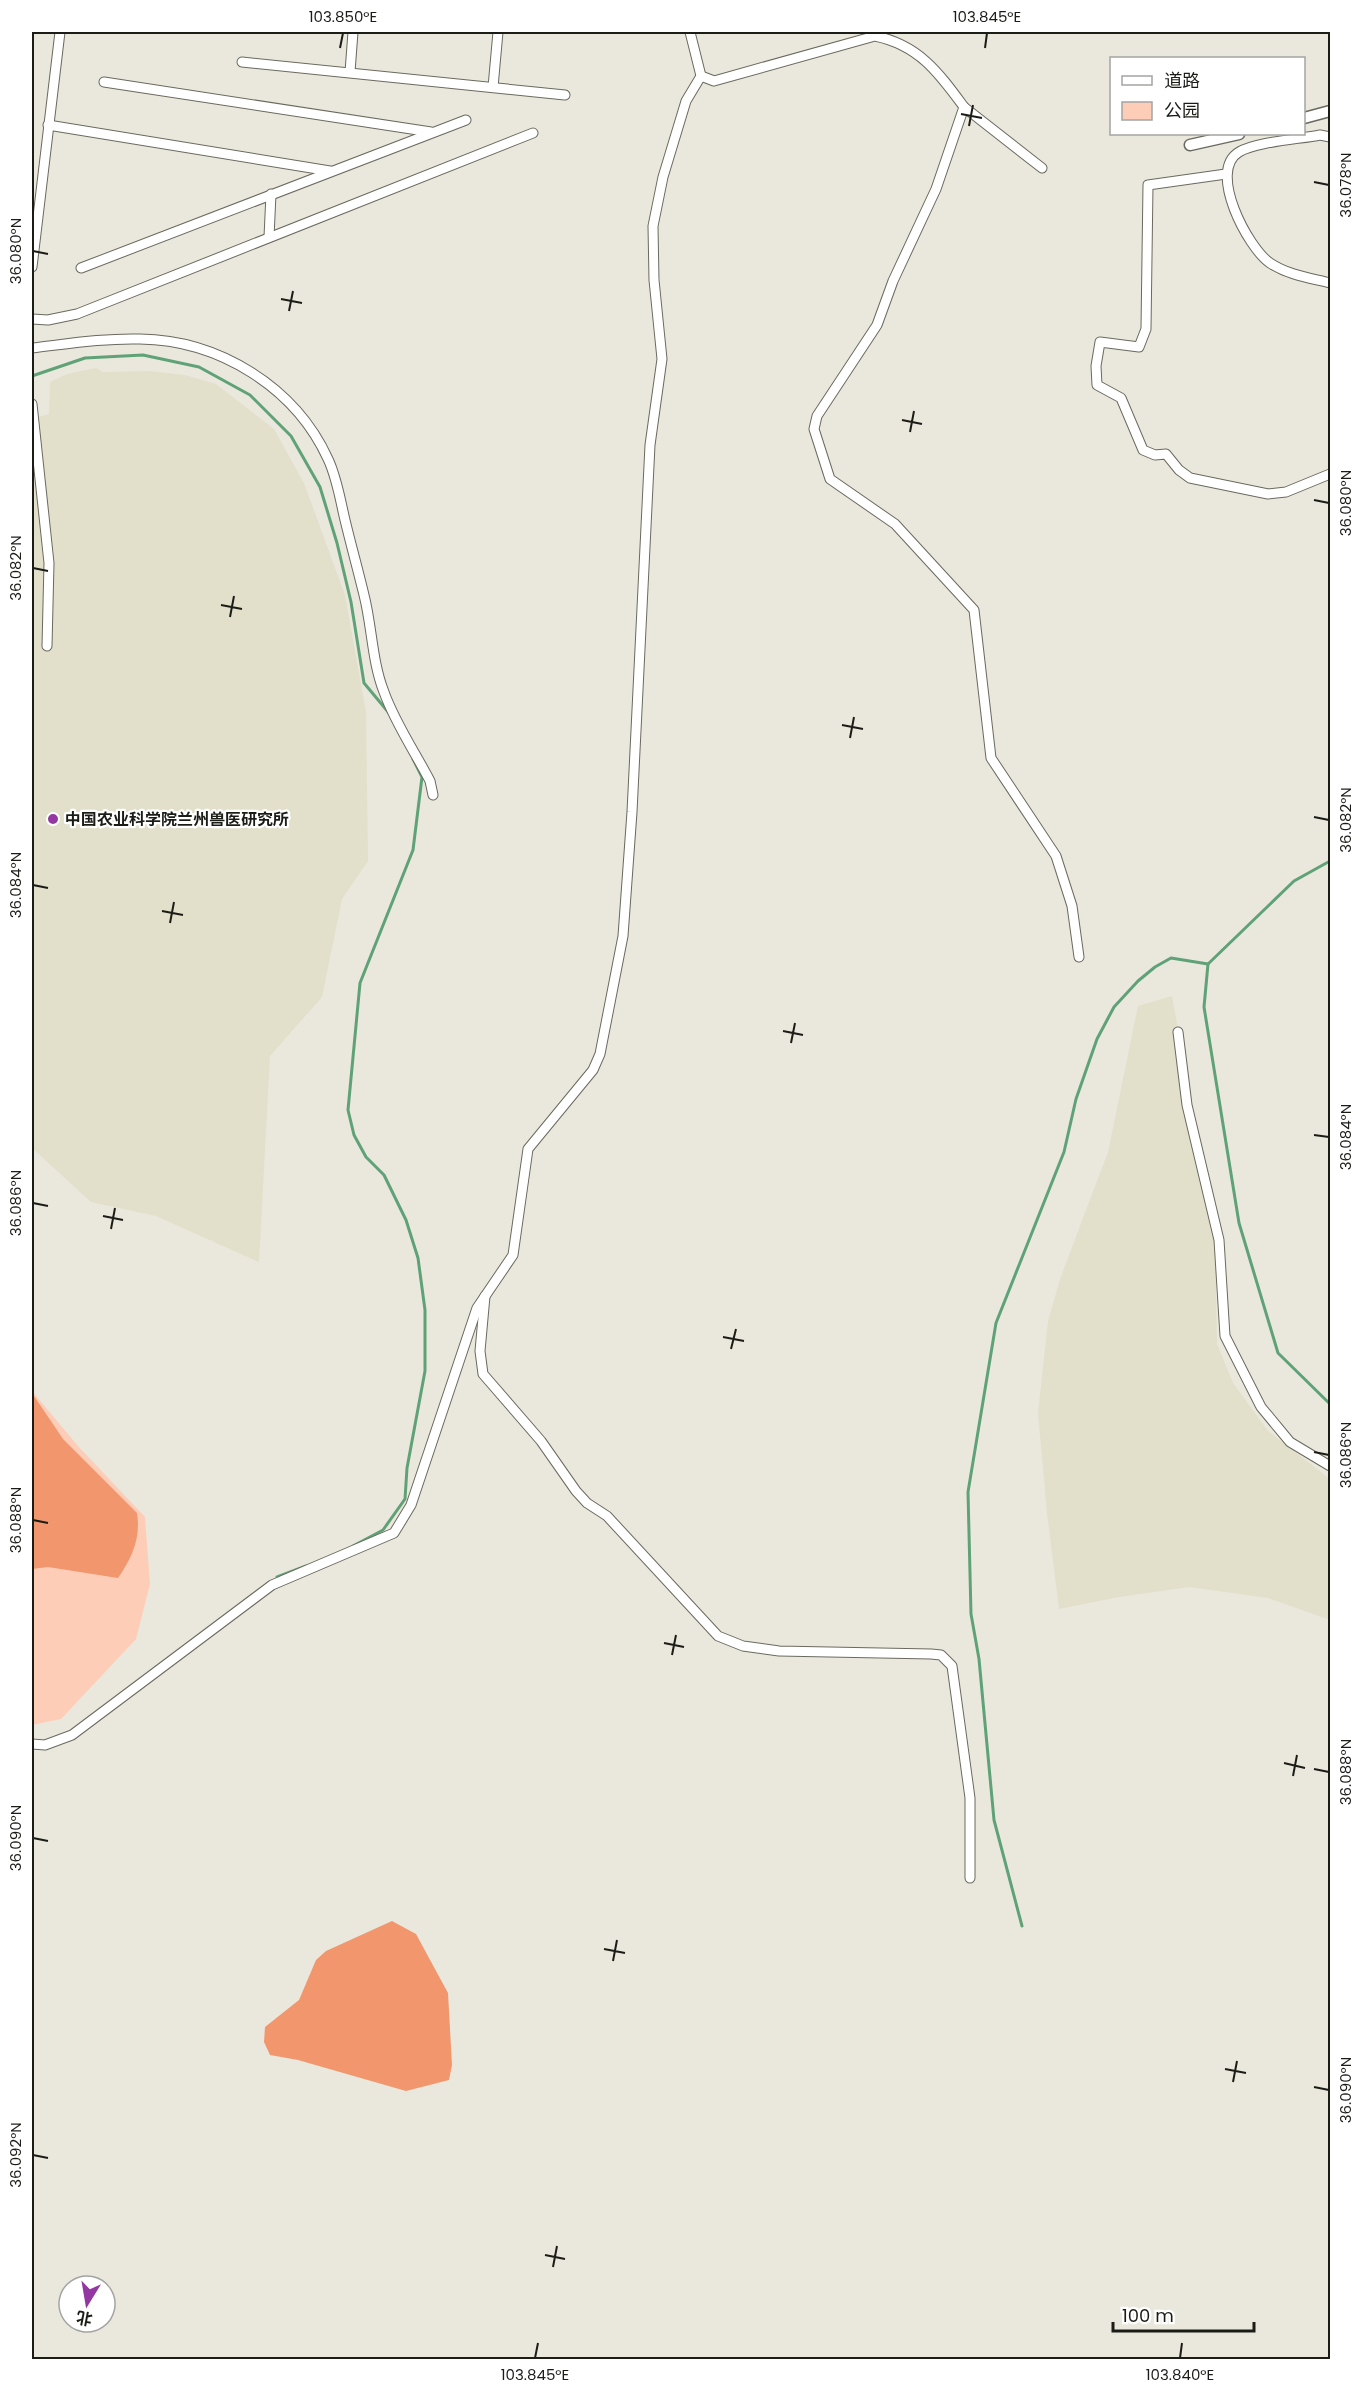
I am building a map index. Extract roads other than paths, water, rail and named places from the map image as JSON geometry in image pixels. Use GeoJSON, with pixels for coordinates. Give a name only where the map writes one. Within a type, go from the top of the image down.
{"type":"FeatureCollection","features":[{"type":"Feature","properties":{"kind":"street"},"geometry":{"type":"LineString","coordinates":[[32,267],[60,32]]}},
{"type":"Feature","properties":{"kind":"street"},"geometry":{"type":"LineString","coordinates":[[350,72],[353,32]]}},
{"type":"Feature","properties":{"kind":"street"},"geometry":{"type":"LineString","coordinates":[[493,87],[498,32]]}},
{"type":"Feature","properties":{"kind":"street"},"geometry":{"type":"LineString","coordinates":[[32,1744],[45,1745],[72,1735],[272,1586],[394,1533],[411,1505],[477,1308],[513,1255],[528,1149],[593,1070],[600,1054],[623,936],[632,812],[650,445],[662,359],[654,280],[653,226],[663,177],[686,100],[701,76],[690,32]]}},
{"type":"Feature","properties":{"kind":"street"},"geometry":{"type":"LineString","coordinates":[[701,76],[714,81],[875,36],[890,39],[911,50],[936,69],[964,107],[1042,168]]}},
{"type":"Feature","properties":{"kind":"street"},"geometry":{"type":"LineString","coordinates":[[242,62],[565,95]]}},
{"type":"Feature","properties":{"kind":"street"},"geometry":{"type":"LineString","coordinates":[[104,82],[432,132]]}},
{"type":"Feature","properties":{"kind":"street"},"geometry":{"type":"LineString","coordinates":[[964,107],[936,189],[893,281],[877,325],[817,416],[814,429],[830,479],[895,524],[974,610],[992,758],[1056,855],[1072,906],[1079,957]]}},
{"type":"Feature","properties":{"kind":"street"},"geometry":{"type":"LineString","coordinates":[[1305,118],[1330,111]]}},
{"type":"Feature","properties":{"kind":"street"},"geometry":{"type":"LineString","coordinates":[[81,268],[466,120]]}},
{"type":"Feature","properties":{"kind":"street"},"geometry":{"type":"LineString","coordinates":[[48,125],[332,171]]}},
{"type":"Feature","properties":{"kind":"street"},"geometry":{"type":"LineString","coordinates":[[32,319],[48,320],[77,314],[533,132]]}},
{"type":"Feature","properties":{"kind":"street"},"geometry":{"type":"LineString","coordinates":[[1190,145],[1235,135]]}},
{"type":"Feature","properties":{"kind":"street"},"geometry":{"type":"LineString","coordinates":[[1330,137],[1320,135],[1249,147],[1233,157],[1226,174],[1242,230],[1268,262],[1284,272],[1330,283]]}},
{"type":"Feature","properties":{"kind":"street"},"geometry":{"type":"LineString","coordinates":[[1226,174],[1148,185],[1146,328],[1139,347],[1100,342],[1096,366],[1097,384],[1121,398],[1143,450],[1155,455],[1166,454],[1179,470],[1190,478],[1268,494],[1286,492],[1330,474]]}},
{"type":"Feature","properties":{"kind":"street"},"geometry":{"type":"LineString","coordinates":[[269,237],[271,194]]}},
{"type":"Feature","properties":{"kind":"street"},"geometry":{"type":"LineString","coordinates":[[32,348],[139,339],[190,345],[222,356],[252,372],[286,399],[305,418],[334,473],[371,624],[376,661],[384,692],[430,781],[433,795]]}},
{"type":"Feature","properties":{"kind":"street"},"geometry":{"type":"LineString","coordinates":[[32,404],[49,563],[47,646]]}},
{"type":"Feature","properties":{"kind":"street"},"geometry":{"type":"LineString","coordinates":[[1179,1032],[1187,1105],[1219,1240],[1225,1336],[1261,1407],[1290,1442],[1330,1466]]}},
{"type":"Feature","properties":{"kind":"street"},"geometry":{"type":"LineString","coordinates":[[485,1295],[480,1351],[483,1374],[541,1441],[576,1491],[587,1503],[607,1516],[718,1636],[743,1646],[779,1651],[941,1655],[952,1666],[970,1798],[970,1878]]}},
{"type":"Feature","properties":{"kind":"waterway"},"geometry":{"type":"LineString","coordinates":[[32,376],[85,358],[143,355],[199,367],[250,395],[291,436],[320,487],[337,543],[351,602],[364,683],[389,713]]}},
{"type":"Feature","properties":{"kind":"waterway"},"geometry":{"type":"LineString","coordinates":[[353,1546],[383,1530],[405,1499],[407,1468],[425,1371],[425,1310],[418,1258],[406,1220],[384,1175],[366,1157],[354,1135],[348,1110],[360,983],[413,850],[422,777],[413,759]]}},
{"type":"Feature","properties":{"kind":"waterway"},"geometry":{"type":"LineString","coordinates":[[1330,861],[1294,881],[1208,964],[1204,1007],[1239,1223],[1278,1353],[1330,1404]]}},
{"type":"Feature","properties":{"kind":"waterway"},"geometry":{"type":"LineString","coordinates":[[1022,1926],[994,1820],[979,1659],[971,1614],[968,1492],[996,1323],[1064,1152],[1076,1099],[1097,1039],[1114,1007],[1138,981],[1171,958],[1208,964]]}},
{"type":"Feature","properties":{"kind":"waterway"},"geometry":{"type":"LineString","coordinates":[[277,1577],[306,1566]]}},
{"type":"Feature","properties":{"kind":"place","name":"中国农业科学院兰州兽医研究所"},"geometry":{"type":"Point","coordinates":[53,819]}}]}
